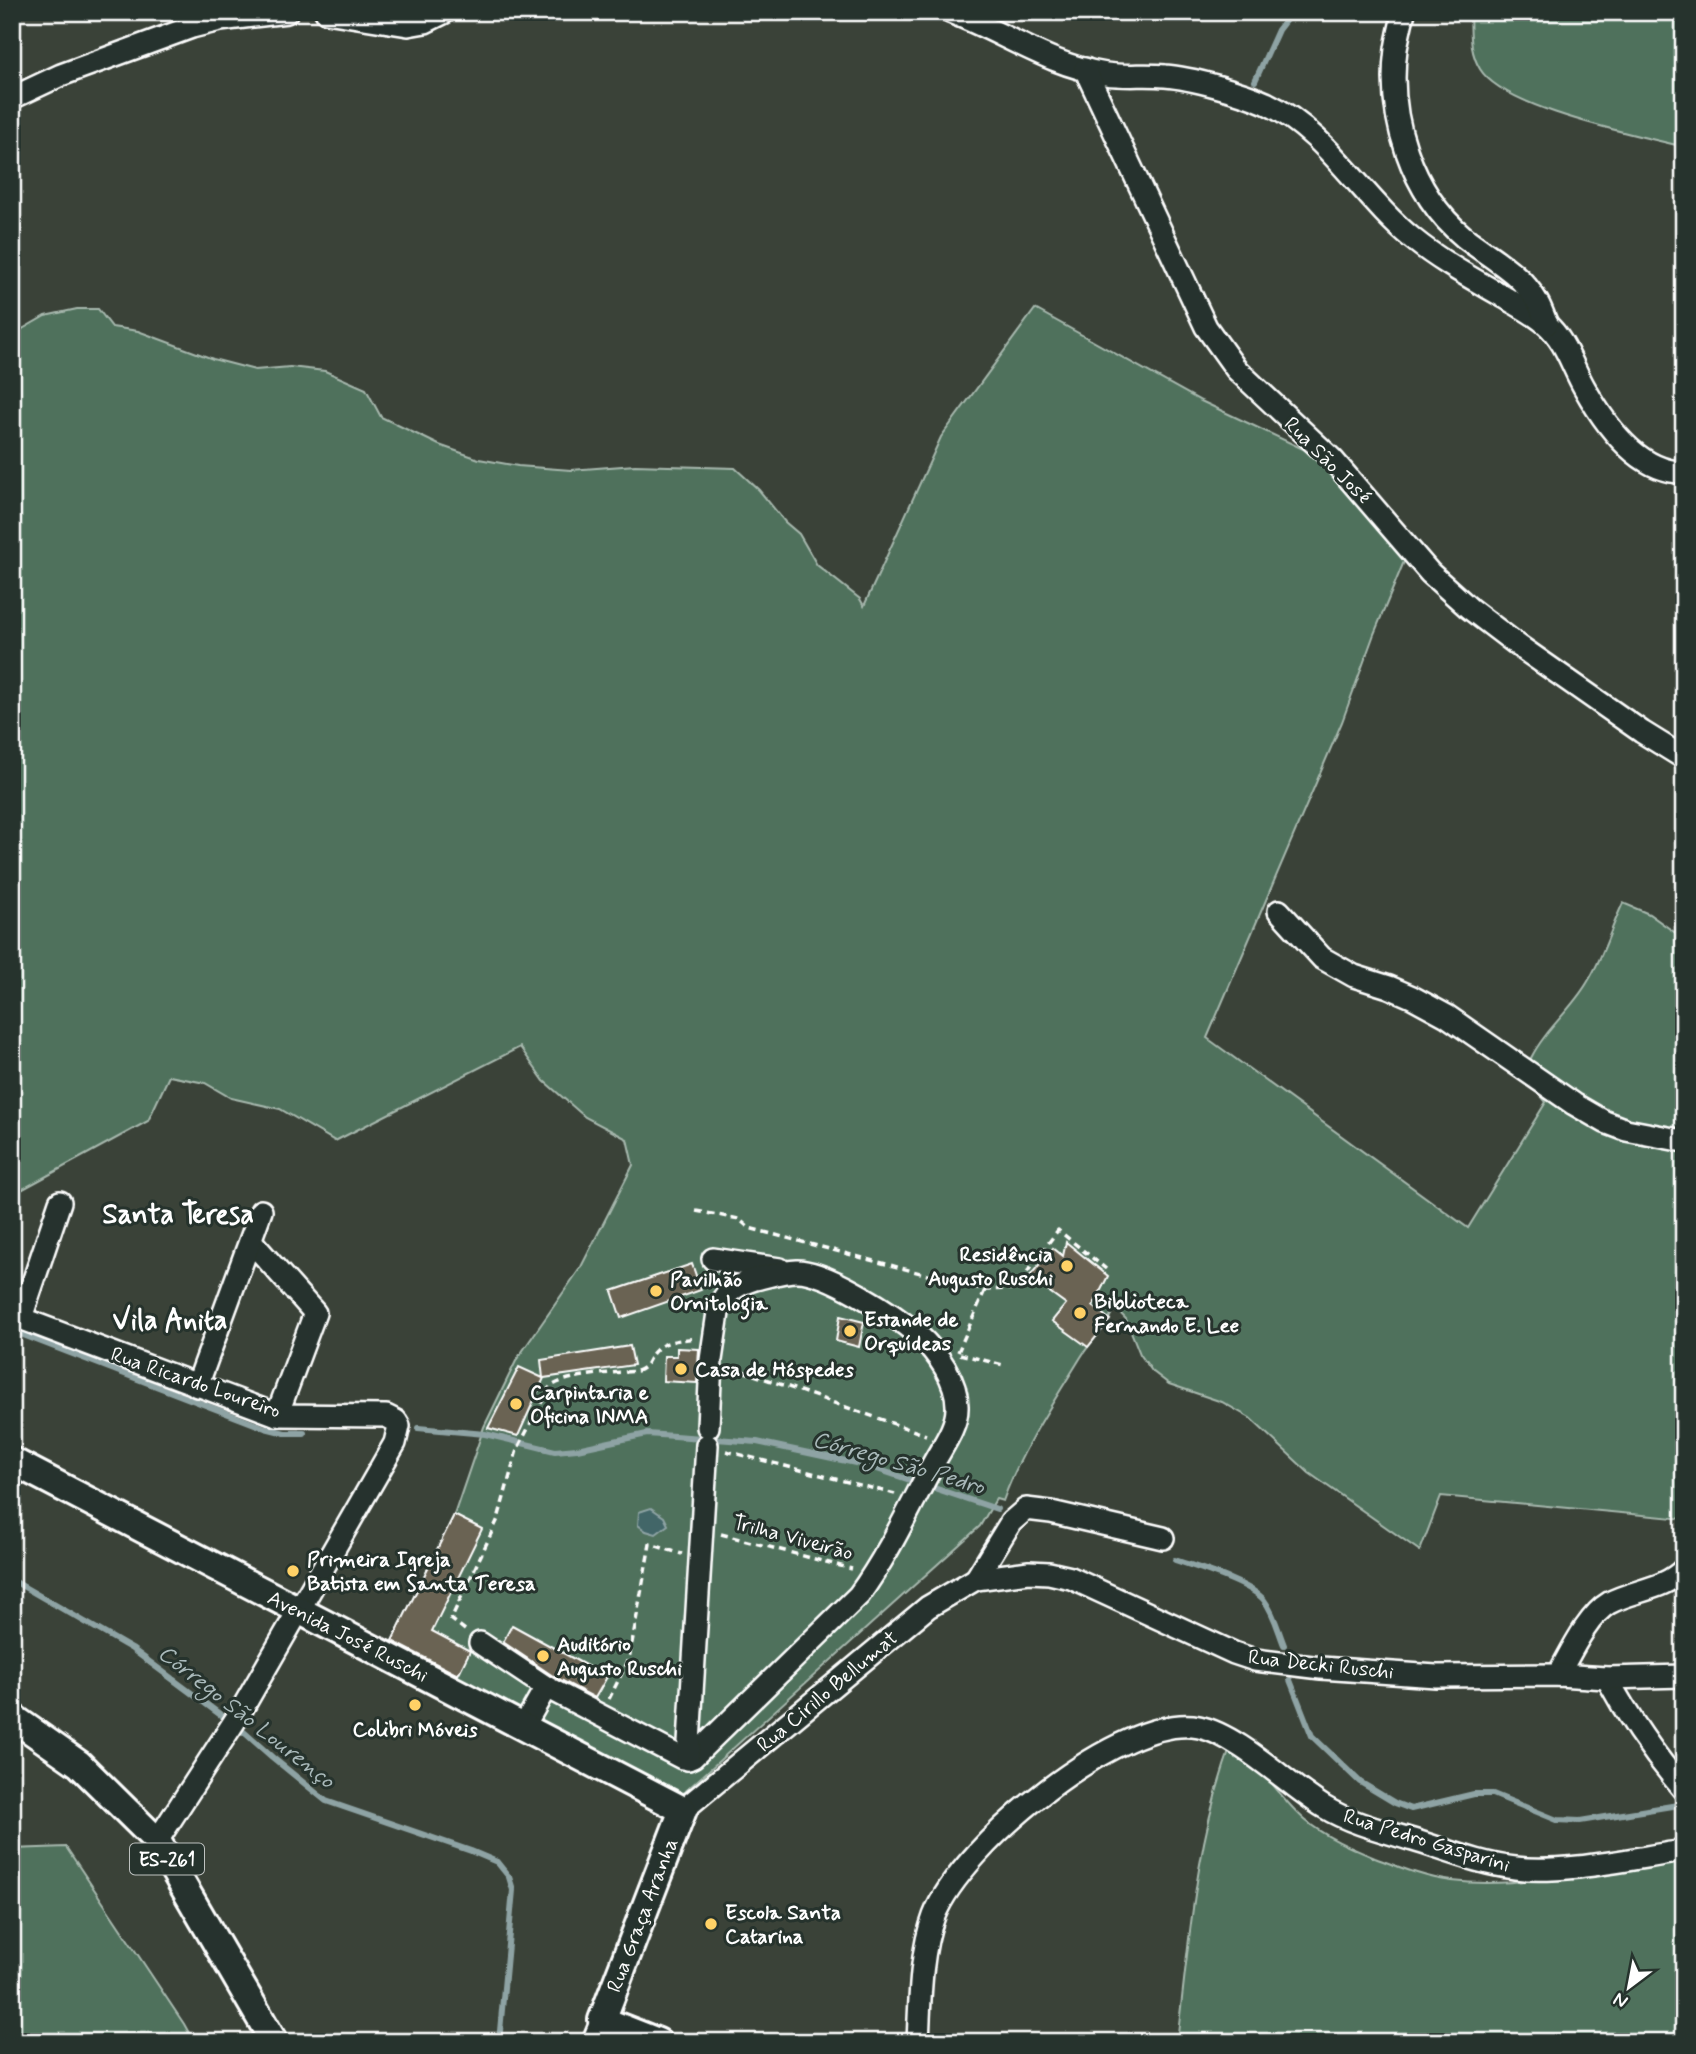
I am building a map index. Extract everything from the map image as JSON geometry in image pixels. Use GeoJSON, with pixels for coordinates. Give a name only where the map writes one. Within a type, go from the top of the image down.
{"type":"FeatureCollection","features":[{"type":"Feature","properties":{"kind":"main road","name":"Avenida José Ruschi"},"geometry":{"type":"LineString","coordinates":[[12,1461],[683,1810]]}},
{"type":"Feature","properties":{"kind":"main road","name":"ES-261"},"geometry":{"type":"LineString","coordinates":[[12,1717],[79,1764],[157,1841],[274,2042]]}},
{"type":"Feature","properties":{"kind":"main road","name":"Rua Graça Aranha"},"geometry":{"type":"LineString","coordinates":[[598,2031],[683,1810]]}},
{"type":"Feature","properties":{"kind":"main road"},"geometry":{"type":"LineString","coordinates":[[598,2031],[658,2042]]}},
{"type":"Feature","properties":{"kind":"street"},"geometry":{"type":"LineString","coordinates":[[12,98],[61,75],[192,27],[220,20],[287,12]]}},
{"type":"Feature","properties":{"kind":"street"},"geometry":{"type":"LineString","coordinates":[[326,12],[408,25],[425,22],[445,12]]}},
{"type":"Feature","properties":{"kind":"street"},"geometry":{"type":"LineString","coordinates":[[950,12],[1038,54],[1085,69],[1107,74],[1166,76],[1239,92],[1269,104],[1313,136],[1387,216],[1413,239],[1546,324]]}},
{"type":"Feature","properties":{"kind":"street"},"geometry":{"type":"LineString","coordinates":[[1404,12],[1396,49],[1394,83],[1399,124],[1413,168],[1431,202],[1447,221],[1525,285],[1536,299],[1546,324],[1569,354],[1584,387],[1617,436],[1636,453],[1666,470],[1684,472]]}},
{"type":"Feature","properties":{"kind":"street","name":"Rua São José"},"geometry":{"type":"LineString","coordinates":[[1085,69],[1206,327],[1236,369],[1333,460],[1430,573],[1469,608],[1519,646],[1684,758]]}},
{"type":"Feature","properties":{"kind":"street"},"geometry":{"type":"LineString","coordinates":[[1279,911],[1322,958],[1354,976],[1390,987],[1447,1016],[1574,1104],[1605,1122],[1626,1130],[1684,1141]]}},
{"type":"Feature","properties":{"kind":"street"},"geometry":{"type":"LineString","coordinates":[[17,1317],[60,1202]]}},
{"type":"Feature","properties":{"kind":"street"},"geometry":{"type":"LineString","coordinates":[[197,1386],[261,1211]]}},
{"type":"Feature","properties":{"kind":"street"},"geometry":{"type":"LineString","coordinates":[[251,1241],[315,1313],[277,1415]]}},
{"type":"Feature","properties":{"kind":"street"},"geometry":{"type":"LineString","coordinates":[[480,1643],[546,1687],[688,1759],[694,1757],[810,1644],[859,1595],[874,1574],[955,1420],[957,1406],[948,1374],[938,1357],[918,1335],[889,1314],[834,1282],[812,1273],[713,1259]]}},
{"type":"Feature","properties":{"kind":"street"},"geometry":{"type":"LineString","coordinates":[[688,1759],[704,1529],[711,1360],[719,1306],[726,1294],[746,1282],[796,1271]]}},
{"type":"Feature","properties":{"kind":"street","name":"Rua Ricardo Loureiro"},"geometry":{"type":"LineString","coordinates":[[17,1317],[277,1415],[386,1416],[396,1421],[399,1426],[398,1436],[299,1612]]}},
{"type":"Feature","properties":{"kind":"street"},"geometry":{"type":"LineString","coordinates":[[976,1579],[1011,1522],[1026,1509],[1051,1512],[1163,1538]]}},
{"type":"Feature","properties":{"kind":"street"},"geometry":{"type":"LineString","coordinates":[[1558,1675],[1592,1620],[1608,1604],[1664,1583],[1684,1569]]}},
{"type":"Feature","properties":{"kind":"street","name":"Rua Decki Ruschi"},"geometry":{"type":"LineString","coordinates":[[976,1579],[1029,1572],[1072,1578],[1234,1653],[1255,1660],[1321,1668],[1436,1676],[1684,1676]]}},
{"type":"Feature","properties":{"kind":"street","name":"Rua Cirillo Bellumat"},"geometry":{"type":"LineString","coordinates":[[683,1810],[928,1607],[976,1579]]}},
{"type":"Feature","properties":{"kind":"street"},"geometry":{"type":"LineString","coordinates":[[157,1841],[238,1716],[299,1612]]}},
{"type":"Feature","properties":{"kind":"street"},"geometry":{"type":"LineString","coordinates":[[1607,1678],[1625,1713],[1659,1761],[1684,1790]]}},
{"type":"Feature","properties":{"kind":"street"},"geometry":{"type":"LineString","coordinates":[[524,1726],[546,1687]]}},
{"type":"Feature","properties":{"kind":"street","name":"Rua Pedro Gasparini"},"geometry":{"type":"LineString","coordinates":[[918,2042],[922,1972],[933,1918],[944,1896],[965,1867],[987,1841],[1056,1784],[1119,1745],[1161,1730],[1184,1726],[1200,1727],[1222,1735],[1325,1808],[1374,1828],[1475,1859],[1516,1868],[1546,1868],[1684,1851]]}},
{"type":"Feature","properties":{"kind":"path"},"geometry":{"type":"LineString","coordinates":[[696,1211],[739,1219],[749,1228],[985,1290],[1027,1288],[1025,1275],[1058,1230],[1106,1269]]}},
{"type":"Feature","properties":{"kind":"path"},"geometry":{"type":"LineString","coordinates":[[948,1374],[985,1290]]}},
{"type":"Feature","properties":{"kind":"path"},"geometry":{"type":"LineString","coordinates":[[480,1643],[451,1619],[498,1520],[516,1450],[549,1388],[553,1384],[637,1371],[645,1368],[656,1349],[665,1343],[714,1334]]}},
{"type":"Feature","properties":{"kind":"path"},"geometry":{"type":"LineString","coordinates":[[958,1353],[1003,1365]]}},
{"type":"Feature","properties":{"kind":"path"},"geometry":{"type":"LineString","coordinates":[[711,1360],[944,1442]]}},
{"type":"Feature","properties":{"kind":"path"},"geometry":{"type":"LineString","coordinates":[[708,1439],[921,1487]]}},
{"type":"Feature","properties":{"kind":"path","name":"Trilha Viveirão"},"geometry":{"type":"LineString","coordinates":[[704,1529],[874,1574]]}},
{"type":"Feature","properties":{"kind":"path"},"geometry":{"type":"LineString","coordinates":[[600,1716],[629,1659],[650,1544],[702,1559]]}},
{"type":"Feature","properties":{"kind":"green space"},"geometry":{"type":"Polygon","coordinates":[[[1470,12],[1684,12],[1684,147],[1574,119],[1516,96],[1494,83],[1480,69],[1474,55],[1470,12]]]}},
{"type":"Feature","properties":{"kind":"green space"},"geometry":{"type":"Polygon","coordinates":[[[77,309],[98,309],[112,327],[138,331],[213,359],[255,370],[290,367],[325,371],[366,389],[381,417],[439,445],[479,459],[518,466],[571,470],[635,465],[735,468],[799,534],[817,565],[860,599],[864,606],[941,437],[1035,309],[1201,401],[1316,455],[1410,547],[1342,722],[1207,1038],[1468,1228],[1546,1102],[1528,1080],[1531,1058],[1543,1038],[1587,983],[1598,964],[1623,903],[1649,914],[1684,939],[1684,1519],[1441,1496],[1420,1551],[1309,1473],[1250,1418],[1222,1402],[1169,1384],[1152,1371],[1140,1354],[1126,1319],[1114,1307],[1108,1321],[1081,1357],[1038,1427],[1003,1501],[996,1499],[980,1526],[679,1797],[389,1647],[454,1515],[484,1427],[517,1359],[581,1267],[633,1165],[627,1139],[585,1117],[544,1081],[520,1047],[335,1141],[280,1109],[231,1098],[205,1083],[169,1076],[148,1121],[12,1195],[12,335],[45,316],[77,309]]]}},
{"type":"Feature","properties":{"kind":"green space"},"geometry":{"type":"Polygon","coordinates":[[[1232,1743],[1252,1760],[1295,1811],[1321,1832],[1375,1858],[1432,1877],[1481,1883],[1510,1882],[1568,1875],[1684,1851],[1684,2042],[1177,2042],[1202,1853],[1220,1779],[1232,1743]]]}},
{"type":"Feature","properties":{"kind":"green space"},"geometry":{"type":"Polygon","coordinates":[[[66,1847],[194,2042],[12,2042],[12,1849],[66,1847]]]}},
{"type":"Feature","properties":{"kind":"water"},"geometry":{"type":"Polygon","coordinates":[[[651,1508],[664,1517],[668,1525],[656,1534],[638,1525],[639,1512],[651,1508]]]}},
{"type":"Feature","properties":{"kind":"building","name":"Residência Augusto Ruschi"},"geometry":{"type":"Polygon","coordinates":[[[1066,1242],[1108,1276],[1093,1306],[1110,1320],[1088,1347],[1052,1321],[1066,1304],[1029,1277],[1053,1248],[1063,1256],[1066,1242]]]}},
{"type":"Feature","properties":{"kind":"building","name":"Pavilhão Ornitologia"},"geometry":{"type":"Polygon","coordinates":[[[692,1264],[701,1290],[621,1318],[612,1291],[692,1264]]]}},
{"type":"Feature","properties":{"kind":"building","name":"Estande de Orquídeas"},"geometry":{"type":"Polygon","coordinates":[[[840,1316],[864,1322],[859,1347],[836,1341],[840,1316]]]}},
{"type":"Feature","properties":{"kind":"building","name":"Carpintaria e Oficina INMA"},"geometry":{"type":"Polygon","coordinates":[[[630,1346],[634,1365],[544,1378],[518,1436],[488,1428],[519,1367],[543,1378],[541,1360],[630,1346]]]}},
{"type":"Feature","properties":{"kind":"building","name":"Casa de Hóspedes"},"geometry":{"type":"Polygon","coordinates":[[[677,1348],[699,1349],[697,1383],[663,1381],[664,1356],[677,1356],[677,1348]]]}},
{"type":"Feature","properties":{"kind":"building"},"geometry":{"type":"Polygon","coordinates":[[[454,1515],[482,1529],[432,1631],[470,1651],[458,1675],[392,1641],[454,1515]]]}},
{"type":"Feature","properties":{"kind":"building","name":"Auditório Augusto Ruschi"},"geometry":{"type":"Polygon","coordinates":[[[512,1625],[607,1677],[595,1698],[553,1676],[503,1642],[512,1625]]]}},
{"type":"Feature","properties":{"kind":"waterway"},"geometry":{"type":"LineString","coordinates":[[1255,81],[1278,30],[1292,12]]}},
{"type":"Feature","properties":{"kind":"waterway","name":"Córrego São Pedro"},"geometry":{"type":"LineString","coordinates":[[18,1333],[265,1428],[285,1433],[304,1433]]}},
{"type":"Feature","properties":{"kind":"waterway","name":"Córrego São Pedro"},"geometry":{"type":"LineString","coordinates":[[418,1428],[485,1434],[555,1451],[647,1434],[757,1442],[865,1465],[997,1509]]}},
{"type":"Feature","properties":{"kind":"waterway","name":"Córrego São Pedro"},"geometry":{"type":"LineString","coordinates":[[1175,1560],[1222,1576],[1257,1593],[1270,1610],[1284,1645]]}},
{"type":"Feature","properties":{"kind":"waterway","name":"Córrego São Lourenço"},"geometry":{"type":"LineString","coordinates":[[12,1580],[132,1649],[245,1733],[326,1801],[497,1862],[509,1877],[513,1890],[499,2042]]}},
{"type":"Feature","properties":{"kind":"waterway","name":"Córrego São Pedro"},"geometry":{"type":"LineString","coordinates":[[1290,1680],[1312,1736],[1360,1782],[1395,1803],[1411,1809],[1474,1794],[1493,1794],[1557,1820],[1580,1821],[1684,1804]]}},
{"type":"Feature","properties":{"kind":"place","name":"Residência Augusto Ruschi"},"geometry":{"type":"Point","coordinates":[1067,1266]}},
{"type":"Feature","properties":{"kind":"place","name":"Pavilhão Ornitologia"},"geometry":{"type":"Point","coordinates":[656,1291]}},
{"type":"Feature","properties":{"kind":"place","name":"Biblioteca Fernando E. Lee"},"geometry":{"type":"Point","coordinates":[1080,1313]}},
{"type":"Feature","properties":{"kind":"place","name":"Estande de Orquídeas"},"geometry":{"type":"Point","coordinates":[850,1331]}},
{"type":"Feature","properties":{"kind":"place","name":"Casa de Hóspedes"},"geometry":{"type":"Point","coordinates":[681,1369]}},
{"type":"Feature","properties":{"kind":"place","name":"Carpintaria e Oficina INMA"},"geometry":{"type":"Point","coordinates":[516,1404]}},
{"type":"Feature","properties":{"kind":"place","name":"Primeira Igreja Batista em Santa Teresa"},"geometry":{"type":"Point","coordinates":[293,1571]}},
{"type":"Feature","properties":{"kind":"place","name":"Auditório Augusto Ruschi"},"geometry":{"type":"Point","coordinates":[543,1656]}},
{"type":"Feature","properties":{"kind":"place","name":"Colibri Móveis"},"geometry":{"type":"Point","coordinates":[415,1705]}},
{"type":"Feature","properties":{"kind":"place","name":"Escola Santa Catarina"},"geometry":{"type":"Point","coordinates":[711,1924]}},
{"type":"Feature","properties":{"kind":"district","name":"Santa Teresa"},"geometry":{"type":"Point","coordinates":[178,1213]}},
{"type":"Feature","properties":{"kind":"district","name":"Vila Anita"},"geometry":{"type":"Point","coordinates":[170,1319]}}]}
